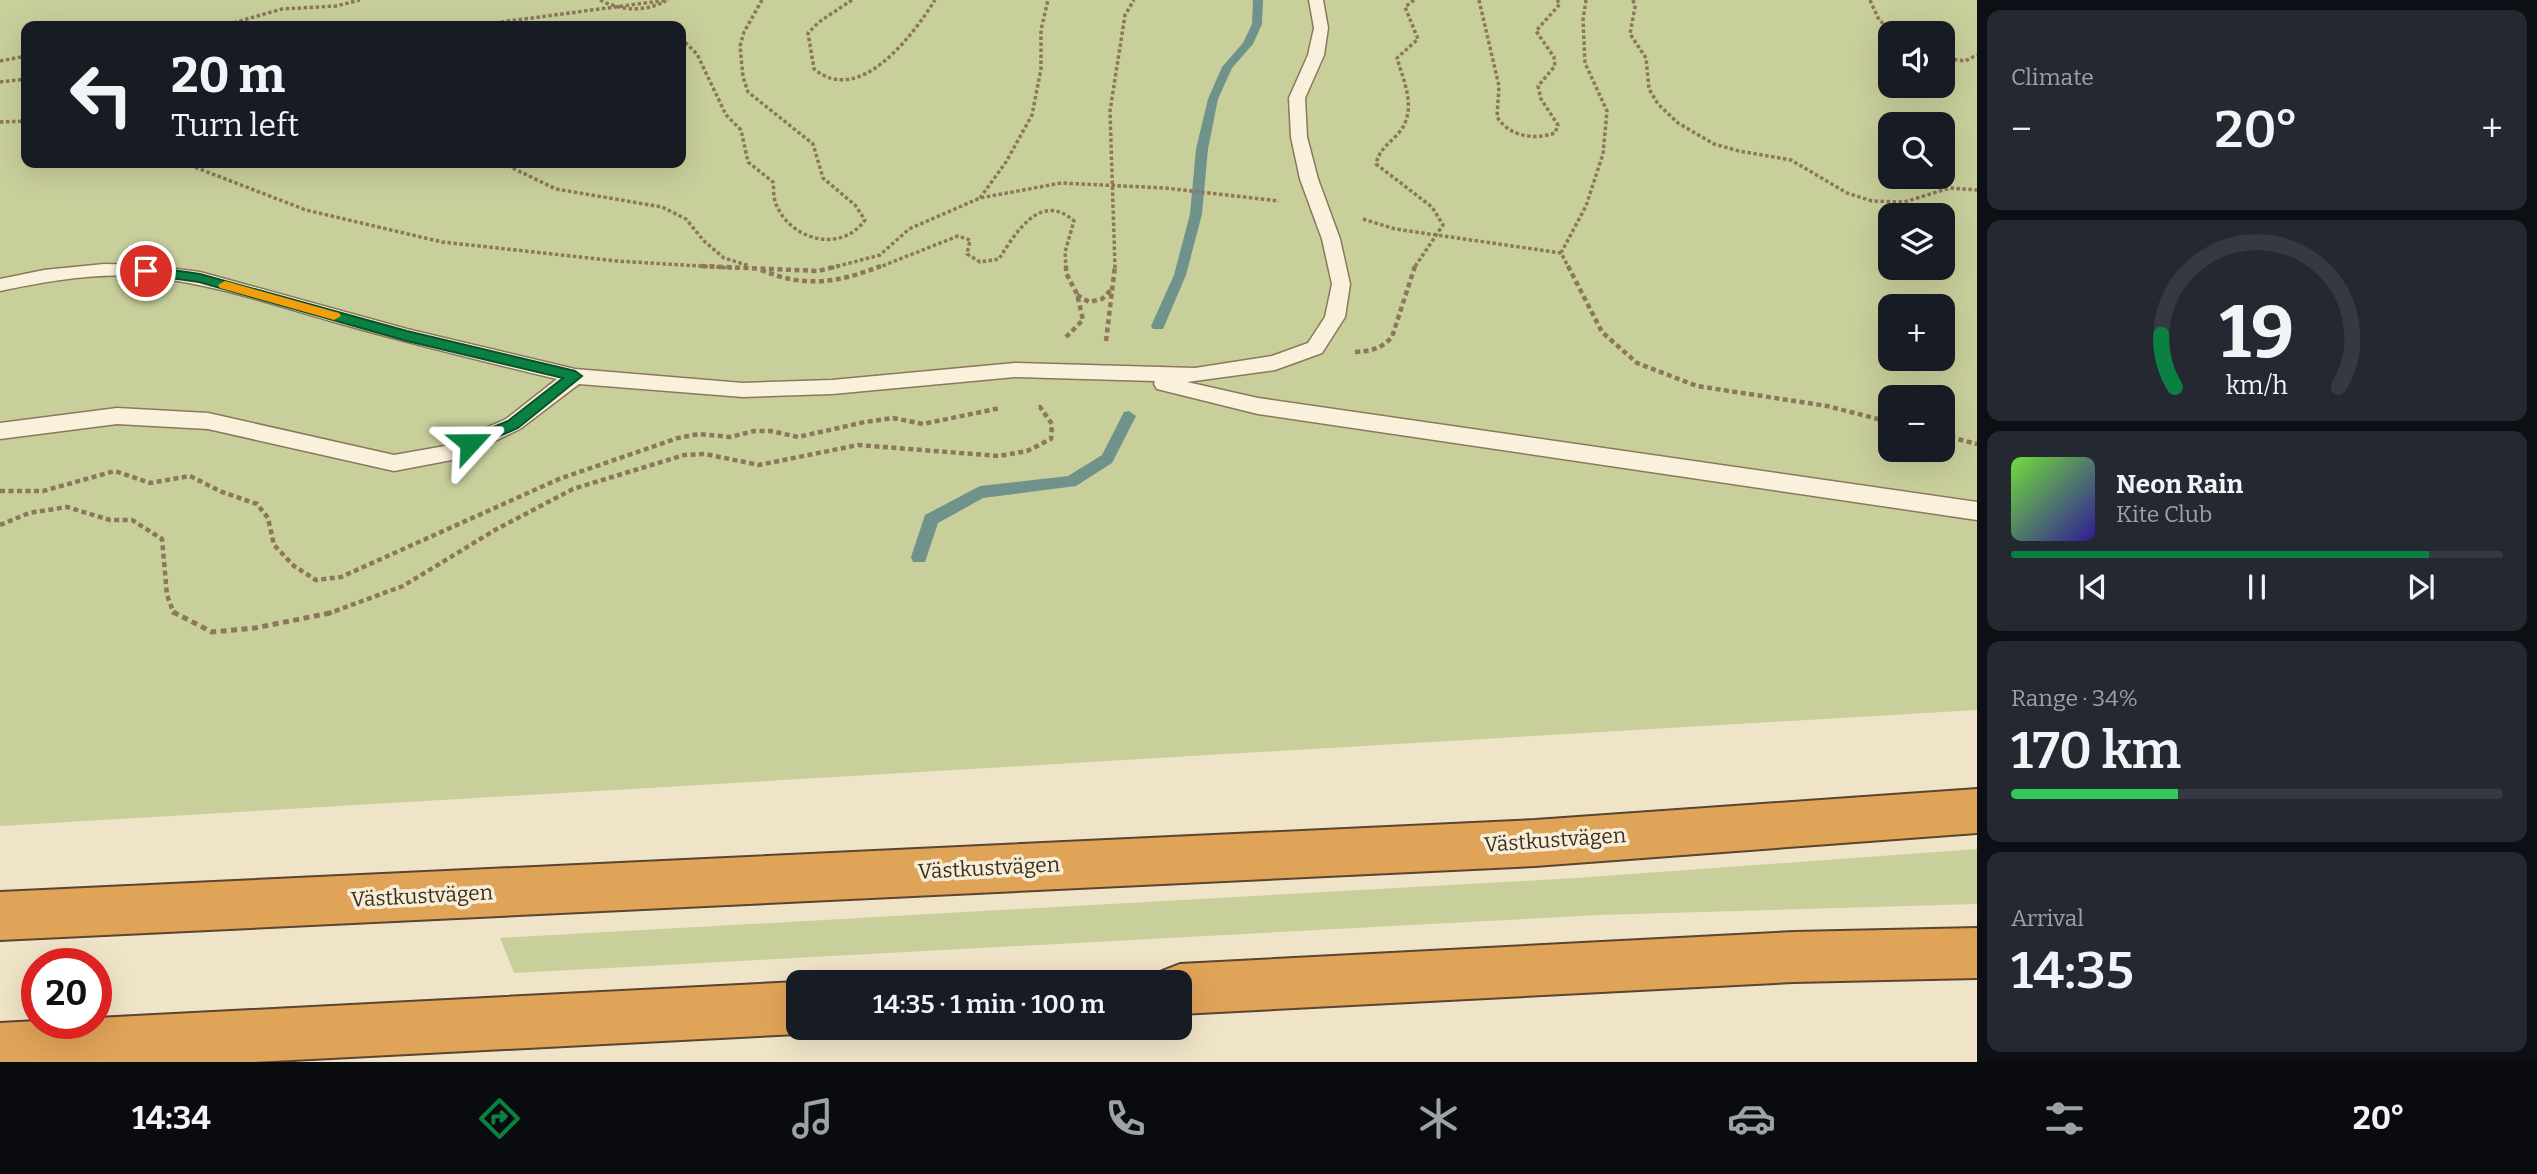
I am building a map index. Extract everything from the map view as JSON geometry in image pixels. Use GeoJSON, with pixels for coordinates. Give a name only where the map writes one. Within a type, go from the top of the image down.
{"type":"FeatureCollection","features":[{"type":"Feature","properties":{"kind":"highway","name":"Västkustvägen"},"geometry":{"type":"LineString","coordinates":[[0,916],[1535,843],[1977,811]]}},
{"type":"Feature","properties":{"kind":"highway"},"geometry":{"type":"LineString","coordinates":[[1192,988],[1794,957],[1977,953]]}},
{"type":"Feature","properties":{"kind":"highway"},"geometry":{"type":"LineString","coordinates":[[0,1049],[786,1009]]}},
{"type":"Feature","properties":{"kind":"lane"},"geometry":{"type":"LineString","coordinates":[[0,285],[44,276],[104,270],[146,271],[200,278],[407,336],[575,376],[743,390],[832,387],[1015,370],[1195,375],[1275,363],[1315,348],[1335,317],[1341,284],[1331,239],[1319,207],[1300,137],[1297,98],[1316,55],[1321,28],[1317,0]]}},
{"type":"Feature","properties":{"kind":"lane"},"geometry":{"type":"LineString","coordinates":[[1128,375],[1258,407],[1977,511]]}},
{"type":"Feature","properties":{"kind":"lane"},"geometry":{"type":"LineString","coordinates":[[0,431],[117,416],[208,421],[394,463],[449,453],[513,424],[575,376]]}},
{"type":"Feature","properties":{"kind":"path"},"geometry":{"type":"LineString","coordinates":[[240,21],[282,9],[336,6],[360,0]]}},
{"type":"Feature","properties":{"kind":"path"},"geometry":{"type":"LineString","coordinates":[[600,0],[613,7]]}},
{"type":"Feature","properties":{"kind":"path"},"geometry":{"type":"LineString","coordinates":[[508,21],[667,0]]}},
{"type":"Feature","properties":{"kind":"path"},"geometry":{"type":"LineString","coordinates":[[686,41],[708,68],[715,93],[728,118],[742,132],[748,161],[773,183],[776,204],[785,219],[829,242],[845,240],[862,229],[865,220],[856,205],[823,178],[813,144],[748,92],[743,77],[740,46],[744,32],[762,0]]}},
{"type":"Feature","properties":{"kind":"path"},"geometry":{"type":"LineString","coordinates":[[852,0],[819,22],[808,33],[814,69],[826,79],[842,80],[885,62],[902,46],[935,0]]}},
{"type":"Feature","properties":{"kind":"path"},"geometry":{"type":"LineString","coordinates":[[980,198],[1006,162],[1032,115],[1041,69],[1041,30],[1048,0]]}},
{"type":"Feature","properties":{"kind":"path"},"geometry":{"type":"LineString","coordinates":[[1102,373],[1116,256],[1110,111],[1125,15],[1134,0]]}},
{"type":"Feature","properties":{"kind":"path"},"geometry":{"type":"LineString","coordinates":[[1315,348],[1359,352],[1382,349],[1393,337],[1413,270],[1439,235],[1443,225],[1440,215],[1429,204],[1396,185],[1376,164],[1378,153],[1404,127],[1410,114],[1410,95],[1397,58],[1418,39],[1418,31],[1405,15],[1405,7],[1414,0]]}},
{"type":"Feature","properties":{"kind":"path"},"geometry":{"type":"LineString","coordinates":[[1479,0],[1492,40],[1494,73],[1500,89],[1495,102],[1495,114],[1501,124],[1513,132],[1545,138],[1555,133],[1558,125],[1541,99],[1538,86],[1555,65],[1554,57],[1536,31],[1539,23],[1555,12],[1559,4],[1557,0]]}},
{"type":"Feature","properties":{"kind":"path"},"geometry":{"type":"LineString","coordinates":[[1561,253],[1586,206],[1603,154],[1607,111],[1585,63],[1583,20],[1586,0]]}},
{"type":"Feature","properties":{"kind":"path"},"geometry":{"type":"LineString","coordinates":[[1633,0],[1635,12],[1629,26],[1633,40],[1644,53],[1650,93],[1664,110],[1699,135],[1737,151],[1773,154],[1788,159],[1805,166],[1834,188],[1871,201],[1890,204],[1952,188],[1977,190]]}},
{"type":"Feature","properties":{"kind":"path"},"geometry":{"type":"LineString","coordinates":[[1870,0],[1880,21]]}},
{"type":"Feature","properties":{"kind":"path"},"geometry":{"type":"LineString","coordinates":[[1955,60],[1965,61],[1977,55]]}},
{"type":"Feature","properties":{"kind":"path"},"geometry":{"type":"LineString","coordinates":[[0,61],[21,57]]}},
{"type":"Feature","properties":{"kind":"path"},"geometry":{"type":"LineString","coordinates":[[0,82],[21,80]]}},
{"type":"Feature","properties":{"kind":"path"},"geometry":{"type":"LineString","coordinates":[[0,122],[21,121]]}},
{"type":"Feature","properties":{"kind":"path"},"geometry":{"type":"LineString","coordinates":[[197,168],[306,210],[442,242],[617,261],[818,271],[880,255],[909,229],[980,198],[1061,183],[1227,194],[1319,207],[1395,229],[1561,253]]}},
{"type":"Feature","properties":{"kind":"path"},"geometry":{"type":"LineString","coordinates":[[512,168],[556,189],[662,207],[686,219],[704,241],[724,258],[793,282],[822,281],[853,275],[958,236],[970,240],[967,254],[980,262],[999,259],[1037,212],[1052,207],[1067,212],[1074,221],[1065,252],[1066,273],[1077,294],[1083,320],[1070,335],[1028,355],[1015,370]]}},
{"type":"Feature","properties":{"kind":"path"},"geometry":{"type":"LineString","coordinates":[[1561,253],[1602,332],[1637,363],[1697,386],[1827,406],[1878,419]]}},
{"type":"Feature","properties":{"kind":"path"},"geometry":{"type":"LineString","coordinates":[[1077,294],[1088,302],[1102,299],[1112,289]]}},
{"type":"Feature","properties":{"kind":"path"},"geometry":{"type":"LineString","coordinates":[[0,491],[43,491],[115,471],[150,483],[190,475],[222,492],[257,504],[268,518],[274,545],[294,566],[316,580],[341,577],[559,479],[678,438],[699,434],[730,436],[754,431],[771,431],[798,437],[894,418],[923,425],[1012,406]]}},
{"type":"Feature","properties":{"kind":"path"},"geometry":{"type":"LineString","coordinates":[[0,525],[29,513],[67,507],[110,520],[132,520],[162,539],[167,595],[174,614],[212,632],[255,628],[340,611],[403,586],[495,530],[573,489],[684,455],[705,454],[759,465],[858,445],[999,456],[1027,451],[1051,439],[1052,424],[1040,408],[1032,406]]}},
{"type":"Feature","properties":{"kind":"path"},"geometry":{"type":"LineString","coordinates":[[1955,438],[1977,444]]}},
{"type":"Feature","properties":{"kind":"green space"},"geometry":{"type":"Polygon","coordinates":[[[0,0],[1977,0],[1977,710],[0,826],[0,0]]]}},
{"type":"Feature","properties":{"kind":"green space"},"geometry":{"type":"Polygon","coordinates":[[[1977,849],[1977,904],[1599,915],[514,973],[500,938],[1576,878],[1977,849]]]}},
{"type":"Feature","properties":{"kind":"waterway"},"geometry":{"type":"LineString","coordinates":[[1158,326],[1180,275],[1196,214],[1202,149],[1213,99],[1227,67],[1248,44],[1257,24],[1258,0]]}},
{"type":"Feature","properties":{"kind":"waterway"},"geometry":{"type":"LineString","coordinates":[[919,557],[931,519],[980,492],[1071,482],[1107,459],[1129,416]]}},
{"type":"Feature","properties":{"kind":"slow traffic"},"geometry":{"type":"LineString","coordinates":[[225,285],[334,316]]}},
{"type":"Feature","properties":{"kind":"route"},"geometry":{"type":"LineString","coordinates":[[146,271],[200,278],[407,336],[575,376],[513,424],[470,443]]}}]}
